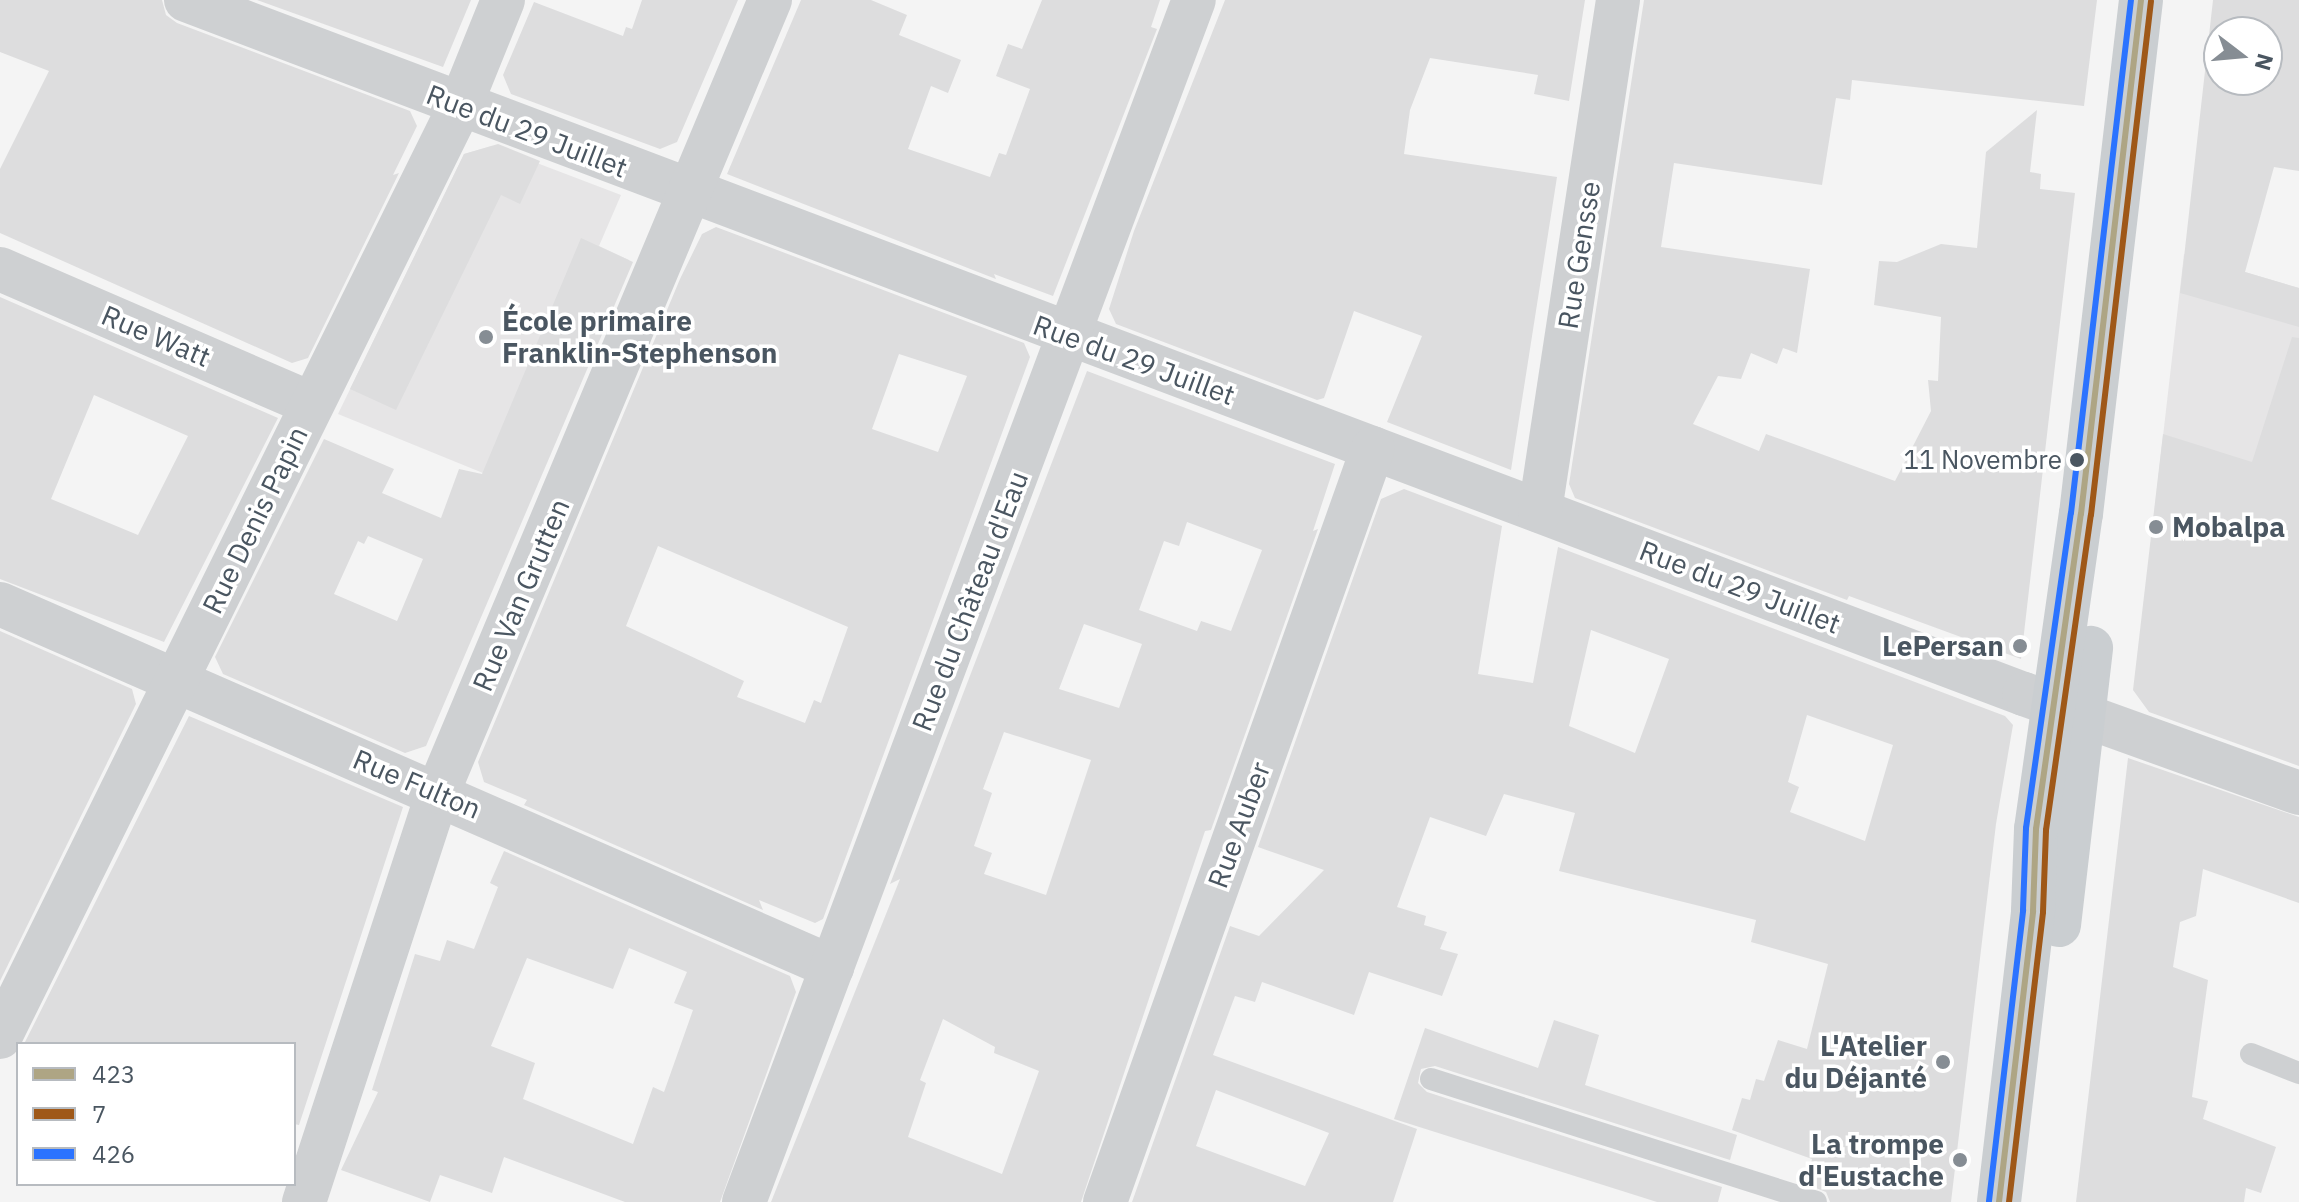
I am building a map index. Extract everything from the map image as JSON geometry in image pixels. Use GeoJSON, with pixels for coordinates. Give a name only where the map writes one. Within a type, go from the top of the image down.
{"type":"FeatureCollection","features":[{"type":"Feature","properties":{"kind":"main road"},"geometry":{"type":"LineString","coordinates":[[2027,1202],[2068,709],[2141,0]]}},
{"type":"Feature","properties":{"kind":"main road"},"geometry":{"type":"LineString","coordinates":[[1999,1202],[2167,0]]}},
{"type":"Feature","properties":{"kind":"street","name":"Rue du 29 Juillet"},"geometry":{"type":"LineString","coordinates":[[186,0],[1069,336],[2299,793]]}},
{"type":"Feature","properties":{"kind":"street","name":"Rue Denis Papin"},"geometry":{"type":"LineString","coordinates":[[0,1037],[461,104],[503,0]]}},
{"type":"Feature","properties":{"kind":"street","name":"Rue Van Grutten"},"geometry":{"type":"LineString","coordinates":[[304,1202],[438,792],[770,0]]}},
{"type":"Feature","properties":{"kind":"street","name":"Rue du Château d'Eau"},"geometry":{"type":"LineString","coordinates":[[744,1202],[1194,0]]}},
{"type":"Feature","properties":{"kind":"street","name":"Rue Gensse"},"geometry":{"type":"LineString","coordinates":[[1540,511],[1618,0]]}},
{"type":"Feature","properties":{"kind":"street","name":"Rue Watt"},"geometry":{"type":"LineString","coordinates":[[0,269],[312,404]]}},
{"type":"Feature","properties":{"kind":"street","name":"Rue Auber"},"geometry":{"type":"LineString","coordinates":[[1105,1202],[1373,448]]}},
{"type":"Feature","properties":{"kind":"street","name":"Rue Fulton"},"geometry":{"type":"LineString","coordinates":[[0,604],[438,792],[832,967]]}},
{"type":"Feature","properties":{"kind":"lane"},"geometry":{"type":"LineString","coordinates":[[2251,1054],[2299,1073]]}},
{"type":"Feature","properties":{"kind":"lane"},"geometry":{"type":"LineString","coordinates":[[1431,1079],[1816,1202]]}},
{"type":"Feature","properties":{"kind":"shaded area","name":"École primaire Franklin-Stephenson"},"geometry":{"type":"Polygon","coordinates":[[[492,146],[621,195],[599,246],[629,260],[532,493],[338,414],[464,154],[492,146]]]}},
{"type":"Feature","properties":{"kind":"shaded area"},"geometry":{"type":"Polygon","coordinates":[[[2184,254],[2299,288],[2299,555],[2153,523],[2184,254]]]}},
{"type":"Feature","properties":{"kind":"building"},"geometry":{"type":"Polygon","coordinates":[[[0,0],[162,0],[166,15],[177,23],[410,111],[417,126],[393,175],[399,173],[308,358],[292,363],[0,233],[0,169],[49,71],[0,52],[0,0]]]}},
{"type":"Feature","properties":{"kind":"building"},"geometry":{"type":"Polygon","coordinates":[[[257,0],[471,0],[443,67],[257,0]]]}},
{"type":"Feature","properties":{"kind":"building"},"geometry":{"type":"Polygon","coordinates":[[[642,0],[738,0],[677,142],[660,149],[511,94],[503,75],[534,2],[623,36],[626,27],[632,29],[642,0]]]}},
{"type":"Feature","properties":{"kind":"building"},"geometry":{"type":"Polygon","coordinates":[[[801,0],[871,0],[907,15],[899,35],[961,60],[948,93],[931,86],[908,149],[990,177],[999,153],[1006,155],[1030,89],[996,76],[1008,44],[1022,49],[1042,0],[1160,0],[1151,27],[1157,29],[1053,296],[994,274],[996,279],[727,174],[801,0]]]}},
{"type":"Feature","properties":{"kind":"building"},"geometry":{"type":"Polygon","coordinates":[[[1225,0],[1585,0],[1569,101],[1534,94],[1538,75],[1430,58],[1410,110],[1404,154],[1557,177],[1511,470],[1387,422],[1422,336],[1354,311],[1324,398],[1317,400],[1116,324],[1109,309],[1134,231],[1225,0]]]}},
{"type":"Feature","properties":{"kind":"building"},"geometry":{"type":"Polygon","coordinates":[[[1644,0],[2097,0],[2084,106],[1852,80],[1850,100],[1836,98],[1822,185],[1674,163],[1661,247],[1810,269],[1797,353],[1783,348],[1777,364],[1751,353],[1741,379],[1718,376],[1693,424],[1759,451],[1766,434],[1895,481],[1931,411],[1928,380],[1938,381],[1941,317],[1874,305],[1879,261],[1897,262],[1941,244],[1977,248],[1986,152],[2037,110],[2030,172],[2041,174],[2040,189],[2075,193],[2021,659],[1849,596],[1847,600],[1575,498],[1569,484],[1644,0]]]}},
{"type":"Feature","properties":{"kind":"building"},"geometry":{"type":"Polygon","coordinates":[[[2213,0],[2299,0],[2299,171],[2274,167],[2245,272],[2299,288],[2299,327],[2180,293],[2203,89],[2203,96],[2283,96],[2283,16],[2211,16],[2213,0]]]}},
{"type":"Feature","properties":{"kind":"building"},"geometry":{"type":"Polygon","coordinates":[[[498,144],[540,161],[520,204],[501,195],[396,410],[350,389],[464,154],[498,144]]]}},
{"type":"Feature","properties":{"kind":"building"},"geometry":{"type":"Polygon","coordinates":[[[716,227],[1024,343],[1030,357],[823,919],[815,923],[759,900],[763,910],[524,805],[527,800],[484,782],[478,762],[680,279],[702,234],[716,227]],[[899,354],[872,429],[938,452],[967,376],[899,354]],[[658,546],[626,626],[744,681],[737,697],[805,723],[814,700],[821,703],[848,627],[658,546]]]}},
{"type":"Feature","properties":{"kind":"building"},"geometry":{"type":"Polygon","coordinates":[[[581,238],[633,262],[426,746],[405,753],[223,674],[215,657],[324,439],[394,469],[382,493],[441,518],[459,469],[482,474],[581,238]],[[368,536],[364,544],[358,541],[334,594],[397,621],[423,559],[368,536]]]}},
{"type":"Feature","properties":{"kind":"building"},"geometry":{"type":"Polygon","coordinates":[[[0,297],[278,418],[164,642],[0,579],[0,297]],[[94,395],[51,499],[138,535],[188,436],[94,395]]]}},
{"type":"Feature","properties":{"kind":"building"},"geometry":{"type":"Polygon","coordinates":[[[2292,337],[2299,338],[2299,766],[2149,712],[2133,690],[2163,434],[2252,462],[2292,337]]]}},
{"type":"Feature","properties":{"kind":"building"},"geometry":{"type":"Polygon","coordinates":[[[1087,371],[1335,464],[1313,531],[1318,529],[1211,830],[1205,831],[1081,1202],[771,1202],[900,879],[890,884],[1087,371]],[[1187,522],[1179,546],[1164,541],[1139,610],[1197,631],[1201,621],[1231,631],[1262,550],[1187,522]],[[1084,624],[1059,689],[1119,708],[1142,644],[1084,624]],[[1004,732],[983,789],[992,793],[974,846],[992,853],[984,874],[1046,895],[1091,760],[1004,732]],[[943,1019],[920,1080],[926,1083],[908,1137],[1002,1174],[1039,1071],[994,1053],[995,1047],[943,1019]]]}},
{"type":"Feature","properties":{"kind":"building"},"geometry":{"type":"Polygon","coordinates":[[[1404,489],[1502,526],[1478,674],[1533,683],[1558,547],[2005,716],[2013,725],[1996,824],[1951,1202],[1830,1202],[1826,1192],[1806,1184],[1812,1159],[1732,1130],[1742,1098],[1750,1100],[1756,1079],[1764,1081],[1778,1040],[1807,1049],[1828,964],[1751,942],[1756,920],[1559,871],[1575,813],[1504,794],[1486,836],[1430,817],[1397,907],[1426,916],[1424,925],[1447,932],[1440,949],[1458,954],[1442,996],[1369,972],[1354,1015],[1262,982],[1255,1002],[1235,996],[1213,1055],[1417,1129],[1393,1202],[1132,1202],[1230,926],[1259,936],[1324,870],[1258,847],[1381,499],[1404,489]],[[1591,630],[1569,726],[1635,753],[1669,659],[1591,630]],[[1807,715],[1788,782],[1799,787],[1790,812],[1865,841],[1893,745],[1807,715]],[[1216,1090],[1196,1146],[1305,1186],[1329,1133],[1216,1090]]]}},
{"type":"Feature","properties":{"kind":"building"},"geometry":{"type":"Polygon","coordinates":[[[0,631],[132,689],[136,704],[0,981],[0,631]]]}},
{"type":"Feature","properties":{"kind":"building"},"geometry":{"type":"Polygon","coordinates":[[[189,716],[403,807],[299,1125],[296,1124],[296,1042],[25,1042],[189,716]]]}},
{"type":"Feature","properties":{"kind":"building"},"geometry":{"type":"Polygon","coordinates":[[[2128,758],[2299,817],[2299,903],[2203,869],[2196,916],[2180,922],[2173,967],[2208,980],[2192,1097],[2208,1101],[2203,1119],[2276,1147],[2261,1193],[2246,1188],[2244,1202],[2076,1202],[2128,758]]]}},
{"type":"Feature","properties":{"kind":"building"},"geometry":{"type":"Polygon","coordinates":[[[504,851],[790,976],[796,992],[720,1202],[625,1202],[504,1157],[492,1193],[440,1175],[430,1202],[341,1170],[378,1092],[372,1090],[415,954],[440,961],[447,940],[474,949],[498,887],[490,883],[504,851]],[[629,948],[613,989],[527,958],[491,1046],[535,1063],[523,1099],[633,1144],[653,1087],[664,1092],[693,1010],[674,1003],[687,972],[629,948]]]}},
{"type":"Feature","properties":{"kind":"building"},"geometry":{"type":"Polygon","coordinates":[[[1554,1020],[1599,1035],[1585,1085],[1737,1135],[1730,1160],[1435,1066],[1421,1069],[1418,1083],[1427,1092],[1722,1187],[1718,1202],[1657,1202],[1394,1119],[1425,1028],[1538,1068],[1554,1020]]]}},
{"type":"Feature","properties":{"kind":"transit line","name":"426"},"geometry":{"type":"LineString","coordinates":[[1989,1201],[2023,910],[2026,828],[2071,513],[2131,0]]}},
{"type":"Feature","properties":{"kind":"transit line","name":"423"},"geometry":{"type":"LineString","coordinates":[[1999,1202],[2033,911],[2036,829],[2081,514],[2141,0]]}},
{"type":"Feature","properties":{"kind":"transit line","name":"7"},"geometry":{"type":"LineString","coordinates":[[2009,1202],[2043,912],[2046,830],[2091,515],[2151,1]]}},
{"type":"Feature","properties":{"kind":"place","name":"École primaire Franklin-Stephenson"},"geometry":{"type":"Point","coordinates":[486,337]}},
{"type":"Feature","properties":{"kind":"place","name":"11 Novembre"},"geometry":{"type":"Point","coordinates":[2077,460]}},
{"type":"Feature","properties":{"kind":"place","name":"Mobalpa"},"geometry":{"type":"Point","coordinates":[2156,527]}},
{"type":"Feature","properties":{"kind":"place","name":"LePersan"},"geometry":{"type":"Point","coordinates":[2020,646]}},
{"type":"Feature","properties":{"kind":"place","name":"L'Atelier du Déjanté"},"geometry":{"type":"Point","coordinates":[1943,1062]}},
{"type":"Feature","properties":{"kind":"place","name":"La trompe d'Eustache"},"geometry":{"type":"Point","coordinates":[1960,1160]}}]}
